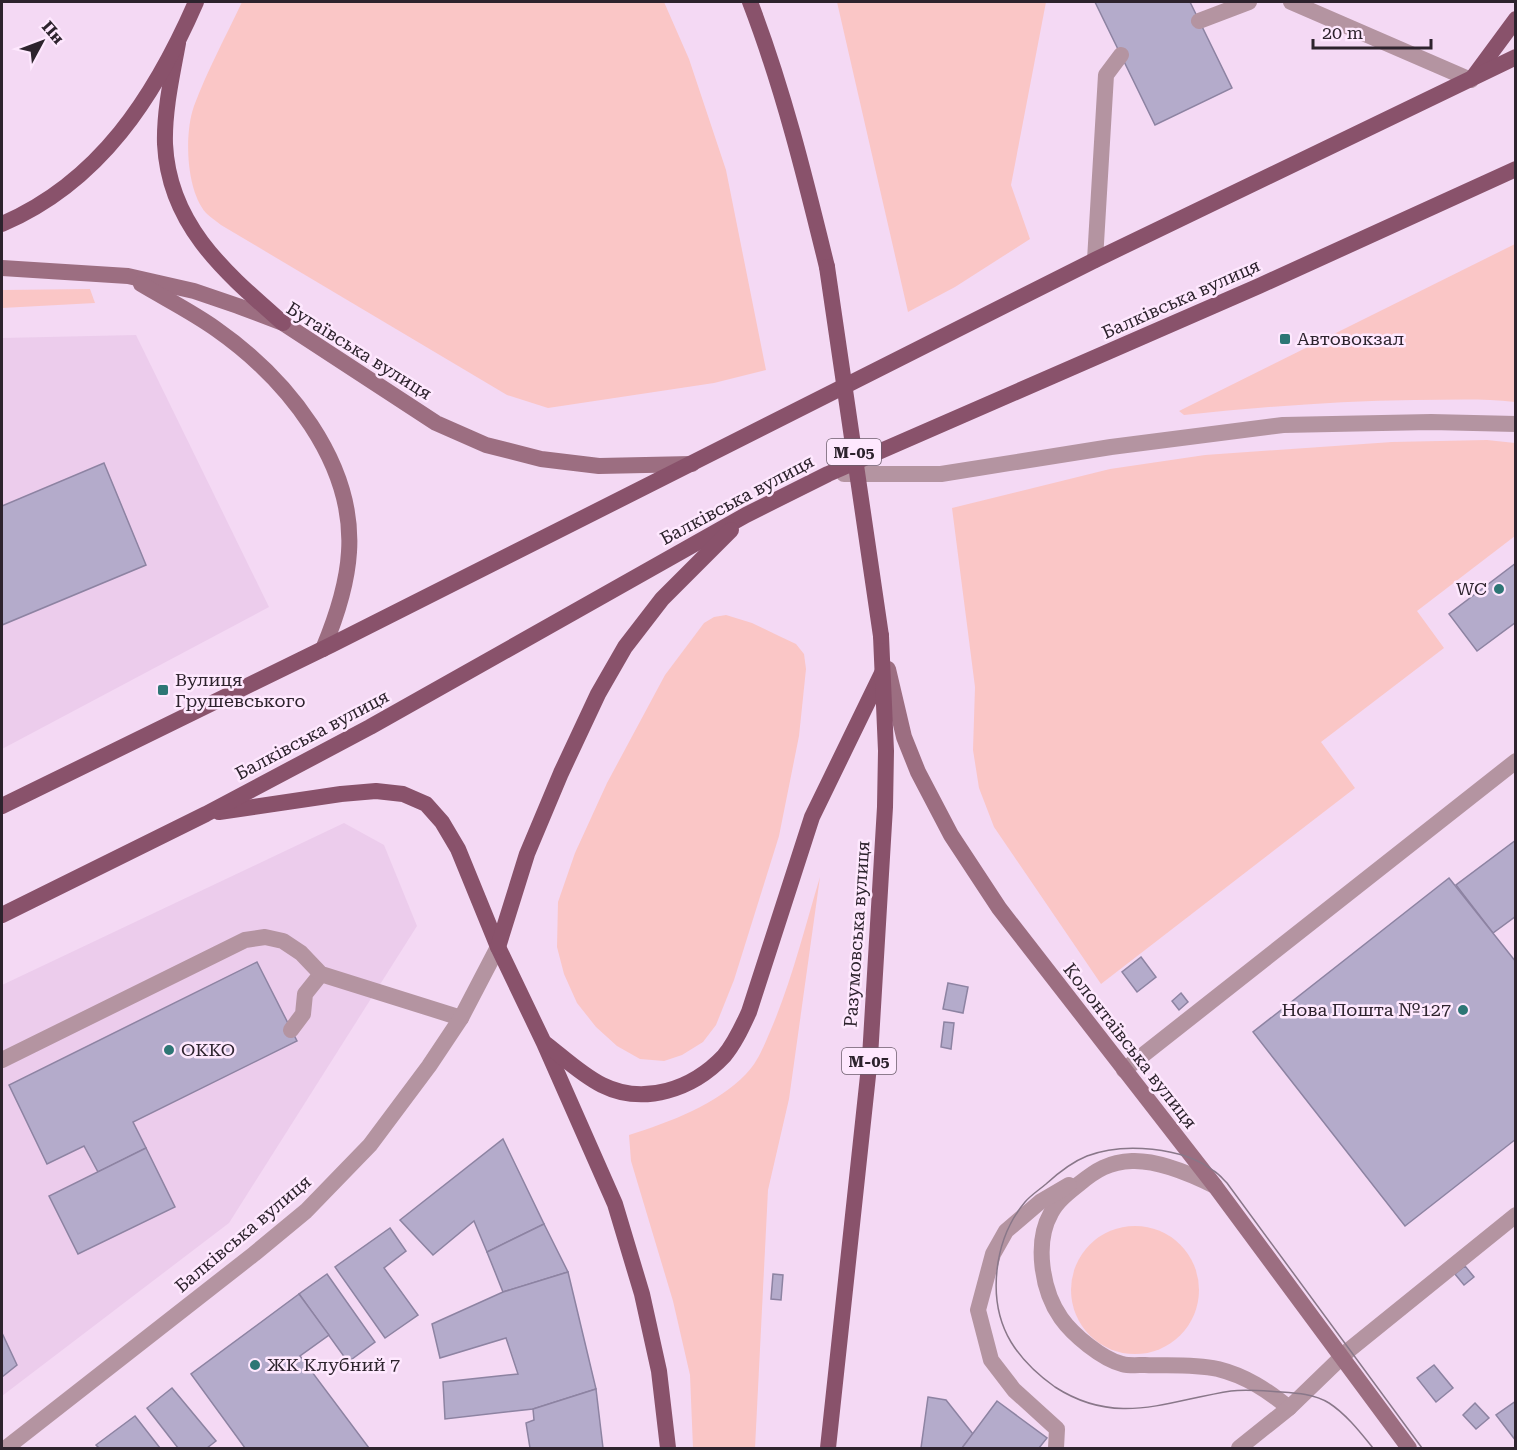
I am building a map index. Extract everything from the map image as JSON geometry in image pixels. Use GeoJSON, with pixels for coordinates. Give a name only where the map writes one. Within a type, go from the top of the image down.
{"type":"FeatureCollection","features":[{"type":"Feature","properties":{"kind":"main road"},"geometry":{"type":"LineString","coordinates":[[2,224],[51,196],[84,172],[108,148],[130,122],[150,92],[178,43],[196,2]]}},
{"type":"Feature","properties":{"kind":"main road","name":"М-05"},"geometry":{"type":"LineString","coordinates":[[750,2],[783,99],[827,267],[881,636]]}},
{"type":"Feature","properties":{"kind":"main road"},"geometry":{"type":"LineString","coordinates":[[1471,80],[1515,19]]}},
{"type":"Feature","properties":{"kind":"main road"},"geometry":{"type":"LineString","coordinates":[[178,43],[165,143],[170,183],[185,217],[209,254],[283,323]]}},
{"type":"Feature","properties":{"kind":"main road"},"geometry":{"type":"LineString","coordinates":[[2,806],[324,649],[1095,260],[1515,57]]}},
{"type":"Feature","properties":{"kind":"main road","name":"Балківська вулиця"},"geometry":{"type":"LineString","coordinates":[[2,915],[206,814],[370,727],[746,515],[828,474],[1259,286],[1515,169]]}},
{"type":"Feature","properties":{"kind":"main road","name":"Бугаївська вулиця"},"geometry":{"type":"LineString","coordinates":[[2,268],[128,276],[194,291],[283,323],[436,423],[486,445],[541,459],[599,466],[693,464]]}},
{"type":"Feature","properties":{"kind":"main road"},"geometry":{"type":"LineString","coordinates":[[128,276],[216,329],[257,362],[294,401],[317,435],[337,474],[347,512],[349,552],[339,613],[324,649]]}},
{"type":"Feature","properties":{"kind":"main road"},"geometry":{"type":"LineString","coordinates":[[498,947],[527,854],[561,773],[625,646],[662,599],[746,515]]}},
{"type":"Feature","properties":{"kind":"main road","name":"Разумовська вулиця"},"geometry":{"type":"LineString","coordinates":[[828,1449],[870,1057],[885,807],[886,751],[881,636]]}},
{"type":"Feature","properties":{"kind":"main road","name":"Колонтаївська вулиця"},"geometry":{"type":"LineString","coordinates":[[881,636],[895,708],[904,737],[918,772],[951,835],[999,908],[1215,1186],[1409,1449]]}},
{"type":"Feature","properties":{"kind":"main road"},"geometry":{"type":"LineString","coordinates":[[544,1043],[603,1085],[639,1095],[657,1094],[678,1088],[704,1072],[724,1055],[749,1012],[812,817],[882,672]]}},
{"type":"Feature","properties":{"kind":"main road"},"geometry":{"type":"LineString","coordinates":[[206,814],[376,791],[403,794],[426,804],[442,822],[458,849],[498,947],[544,1043],[615,1204],[639,1283],[658,1371],[668,1449]]}},
{"type":"Feature","properties":{"kind":"street"},"geometry":{"type":"LineString","coordinates":[[1199,21],[1249,2]]}},
{"type":"Feature","properties":{"kind":"street"},"geometry":{"type":"LineString","coordinates":[[1291,2],[1471,80]]}},
{"type":"Feature","properties":{"kind":"street"},"geometry":{"type":"LineString","coordinates":[[1095,260],[1106,75],[1121,55]]}},
{"type":"Feature","properties":{"kind":"street"},"geometry":{"type":"LineString","coordinates":[[828,474],[941,474],[1111,447],[1283,425],[1431,422],[1515,424]]}},
{"type":"Feature","properties":{"kind":"street"},"geometry":{"type":"LineString","coordinates":[[1124,1070],[1515,761]]}},
{"type":"Feature","properties":{"kind":"street"},"geometry":{"type":"LineString","coordinates":[[2,1060],[245,940],[265,937],[283,941],[302,953],[321,974],[460,1018]]}},
{"type":"Feature","properties":{"kind":"street","name":"Балківська вулиця"},"geometry":{"type":"LineString","coordinates":[[6,1449],[306,1211],[370,1145],[429,1066],[460,1018],[498,947]]}},
{"type":"Feature","properties":{"kind":"street"},"geometry":{"type":"LineString","coordinates":[[291,1030],[303,1014],[305,994],[321,974]]}},
{"type":"Feature","properties":{"kind":"street"},"geometry":{"type":"LineString","coordinates":[[1056,1449],[1057,1429],[1014,1390],[991,1360],[978,1310],[993,1254],[1006,1231],[1040,1202],[1099,1167],[1133,1161],[1152,1164],[1190,1174],[1215,1186]]}},
{"type":"Feature","properties":{"kind":"street"},"geometry":{"type":"LineString","coordinates":[[1099,1167],[1065,1196],[1050,1213],[1042,1237],[1047,1291],[1061,1318],[1092,1349],[1122,1365],[1192,1365],[1219,1370],[1249,1379],[1289,1408]]}},
{"type":"Feature","properties":{"kind":"street"},"geometry":{"type":"LineString","coordinates":[[1239,1449],[1289,1408],[1341,1357],[1515,1215]]}},
{"type":"Feature","properties":{"kind":"shaded area"},"geometry":{"type":"Polygon","coordinates":[[[242,2],[664,2],[689,59],[726,170],[766,370],[714,383],[548,408],[507,395],[221,225],[206,213],[194,191],[189,161],[189,131],[199,93],[242,2]]]}},
{"type":"Feature","properties":{"kind":"shaded area"},"geometry":{"type":"Polygon","coordinates":[[[837,2],[1046,2],[1011,185],[1030,239],[955,287],[908,312],[837,2]]]}},
{"type":"Feature","properties":{"kind":"shaded area"},"geometry":{"type":"Polygon","coordinates":[[[1515,244],[1515,402],[1385,401],[1241,409],[1184,415],[1179,411],[1515,244]]]}},
{"type":"Feature","properties":{"kind":"shaded area"},"geometry":{"type":"Polygon","coordinates":[[[90,289],[95,303],[2,308],[2,290],[90,289]]]}},
{"type":"Feature","properties":{"kind":"shaded area"},"geometry":{"type":"Polygon","coordinates":[[[136,335],[269,607],[2,749],[2,338],[136,335]]]}},
{"type":"Feature","properties":{"kind":"shaded area"},"geometry":{"type":"Polygon","coordinates":[[[1487,440],[1515,443],[1515,536],[1417,611],[1444,648],[1321,742],[1355,788],[1101,984],[994,827],[979,788],[973,750],[975,687],[952,508],[1110,469],[1205,455],[1392,442],[1487,440]]]}},
{"type":"Feature","properties":{"kind":"shaded area"},"geometry":{"type":"Polygon","coordinates":[[[726,615],[752,623],[796,644],[804,654],[806,669],[799,736],[779,836],[734,980],[716,1025],[703,1042],[682,1055],[664,1061],[640,1059],[617,1046],[596,1027],[577,1003],[564,974],[557,947],[558,902],[575,853],[607,783],[665,675],[704,623],[714,617],[726,615]]]}},
{"type":"Feature","properties":{"kind":"shaded area"},"geometry":{"type":"Polygon","coordinates":[[[344,823],[384,845],[417,926],[229,1223],[2,1396],[2,985],[344,823]]]}},
{"type":"Feature","properties":{"kind":"shaded area"},"geometry":{"type":"Polygon","coordinates":[[[820,877],[789,1099],[768,1190],[755,1448],[693,1448],[690,1375],[673,1301],[631,1161],[629,1135],[676,1118],[707,1103],[734,1085],[753,1065],[764,1045],[784,996],[820,877]]]}},
{"type":"Feature","properties":{"kind":"shaded area"},"geometry":{"type":"Polygon","coordinates":[[[1135,1226],[1159,1231],[1180,1245],[1194,1266],[1199,1290],[1194,1314],[1180,1335],[1159,1349],[1135,1354],[1111,1349],[1090,1335],[1076,1314],[1071,1290],[1076,1266],[1090,1245],[1111,1231],[1135,1226]]]}},
{"type":"Feature","properties":{"kind":"building"},"geometry":{"type":"Polygon","coordinates":[[[1095,2],[1190,2],[1232,88],[1155,125],[1095,2]]]}},
{"type":"Feature","properties":{"kind":"building"},"geometry":{"type":"Polygon","coordinates":[[[104,463],[146,565],[2,625],[2,506],[104,463]]]}},
{"type":"Feature","properties":{"kind":"building","name":"WC"},"geometry":{"type":"Polygon","coordinates":[[[1516,563],[1516,622],[1477,651],[1449,614],[1516,563]]]}},
{"type":"Feature","properties":{"kind":"building"},"geometry":{"type":"Polygon","coordinates":[[[1516,840],[1516,916],[1493,933],[1456,885],[1516,840]]]}},
{"type":"Feature","properties":{"kind":"building"},"geometry":{"type":"Polygon","coordinates":[[[1449,878],[1516,962],[1516,1139],[1405,1226],[1253,1032],[1449,878]]]}},
{"type":"Feature","properties":{"kind":"building"},"geometry":{"type":"Polygon","coordinates":[[[1141,957],[1156,977],[1137,992],[1122,972],[1141,957]]]}},
{"type":"Feature","properties":{"kind":"building"},"geometry":{"type":"Polygon","coordinates":[[[257,962],[297,1041],[133,1122],[146,1148],[98,1172],[84,1146],[47,1164],[9,1085],[257,962]]]}},
{"type":"Feature","properties":{"kind":"building"},"geometry":{"type":"Polygon","coordinates":[[[948,983],[968,987],[963,1013],[943,1009],[948,983]]]}},
{"type":"Feature","properties":{"kind":"building"},"geometry":{"type":"Polygon","coordinates":[[[1181,993],[1188,1002],[1179,1010],[1172,1001],[1181,993]]]}},
{"type":"Feature","properties":{"kind":"building"},"geometry":{"type":"Polygon","coordinates":[[[944,1022],[954,1023],[951,1049],[941,1047],[944,1022]]]}},
{"type":"Feature","properties":{"kind":"building"},"geometry":{"type":"Polygon","coordinates":[[[503,1139],[544,1224],[487,1252],[474,1221],[433,1255],[400,1220],[503,1139]]]}},
{"type":"Feature","properties":{"kind":"building"},"geometry":{"type":"Polygon","coordinates":[[[146,1148],[175,1207],[78,1254],[49,1196],[146,1148]]]}},
{"type":"Feature","properties":{"kind":"building"},"geometry":{"type":"Polygon","coordinates":[[[544,1224],[568,1272],[503,1292],[487,1252],[544,1224]]]}},
{"type":"Feature","properties":{"kind":"building"},"geometry":{"type":"Polygon","coordinates":[[[390,1228],[406,1251],[384,1268],[418,1315],[385,1338],[335,1267],[390,1228]]]}},
{"type":"Feature","properties":{"kind":"building"},"geometry":{"type":"Polygon","coordinates":[[[1465,1266],[1474,1277],[1464,1285],[1455,1274],[1465,1266]]]}},
{"type":"Feature","properties":{"kind":"building"},"geometry":{"type":"Polygon","coordinates":[[[568,1272],[596,1389],[533,1409],[445,1419],[443,1382],[518,1374],[506,1338],[440,1358],[432,1324],[503,1292],[568,1272]]]}},
{"type":"Feature","properties":{"kind":"building"},"geometry":{"type":"Polygon","coordinates":[[[327,1274],[375,1342],[348,1362],[299,1294],[327,1274]]]}},
{"type":"Feature","properties":{"kind":"building"},"geometry":{"type":"Polygon","coordinates":[[[773,1274],[783,1275],[781,1300],[771,1299],[773,1274]]]}},
{"type":"Feature","properties":{"kind":"building","name":"ЖК Клубний 7"},"geometry":{"type":"Polygon","coordinates":[[[299,1294],[329,1335],[300,1356],[369,1448],[245,1448],[191,1374],[299,1294]]]}},
{"type":"Feature","properties":{"kind":"building"},"geometry":{"type":"Polygon","coordinates":[[[2,1333],[17,1365],[2,1377],[2,1333]]]}},
{"type":"Feature","properties":{"kind":"building"},"geometry":{"type":"Polygon","coordinates":[[[1434,1365],[1453,1388],[1436,1402],[1417,1378],[1434,1365]]]}},
{"type":"Feature","properties":{"kind":"building"},"geometry":{"type":"Polygon","coordinates":[[[172,1388],[216,1441],[207,1448],[178,1448],[147,1408],[172,1388]]]}},
{"type":"Feature","properties":{"kind":"building"},"geometry":{"type":"Polygon","coordinates":[[[596,1389],[603,1448],[530,1448],[526,1423],[534,1420],[533,1409],[596,1389]]]}},
{"type":"Feature","properties":{"kind":"building"},"geometry":{"type":"Polygon","coordinates":[[[928,1397],[946,1400],[973,1434],[962,1448],[921,1448],[928,1397]]]}},
{"type":"Feature","properties":{"kind":"building"},"geometry":{"type":"Polygon","coordinates":[[[997,1401],[1047,1438],[1039,1448],[962,1448],[997,1401]]]}},
{"type":"Feature","properties":{"kind":"building"},"geometry":{"type":"Polygon","coordinates":[[[1516,1401],[1516,1441],[1496,1415],[1516,1401]]]}},
{"type":"Feature","properties":{"kind":"building"},"geometry":{"type":"Polygon","coordinates":[[[1475,1403],[1489,1418],[1476,1429],[1463,1415],[1475,1403]]]}},
{"type":"Feature","properties":{"kind":"building"},"geometry":{"type":"Polygon","coordinates":[[[135,1416],[160,1448],[99,1448],[96,1445],[135,1416]]]}},
{"type":"Feature","properties":{"kind":"tram line"},"geometry":{"type":"LineString","coordinates":[[1373,1448],[1335,1407],[1305,1394],[1237,1390],[1163,1405],[1121,1408],[1100,1406],[1078,1399],[1055,1387],[1031,1367],[1015,1349],[1003,1325],[998,1308],[996,1289],[1000,1251],[1014,1217],[1027,1199],[1060,1172],[1087,1156],[1118,1149],[1152,1149],[1170,1152],[1201,1163],[1216,1172],[1227,1183],[1422,1448]]}},
{"type":"Feature","properties":{"kind":"place","name":"Автовокзал"},"geometry":{"type":"Point","coordinates":[1285,339]}},
{"type":"Feature","properties":{"kind":"place","name":"WC"},"geometry":{"type":"Point","coordinates":[1499,589]}},
{"type":"Feature","properties":{"kind":"place","name":"Вулиця Грушевського"},"geometry":{"type":"Point","coordinates":[163,690]}},
{"type":"Feature","properties":{"kind":"place","name":"Нова Пошта №127"},"geometry":{"type":"Point","coordinates":[1463,1010]}},
{"type":"Feature","properties":{"kind":"place","name":"ОККО"},"geometry":{"type":"Point","coordinates":[169,1050]}},
{"type":"Feature","properties":{"kind":"place","name":"ЖК Клубний 7"},"geometry":{"type":"Point","coordinates":[255,1365]}}]}
